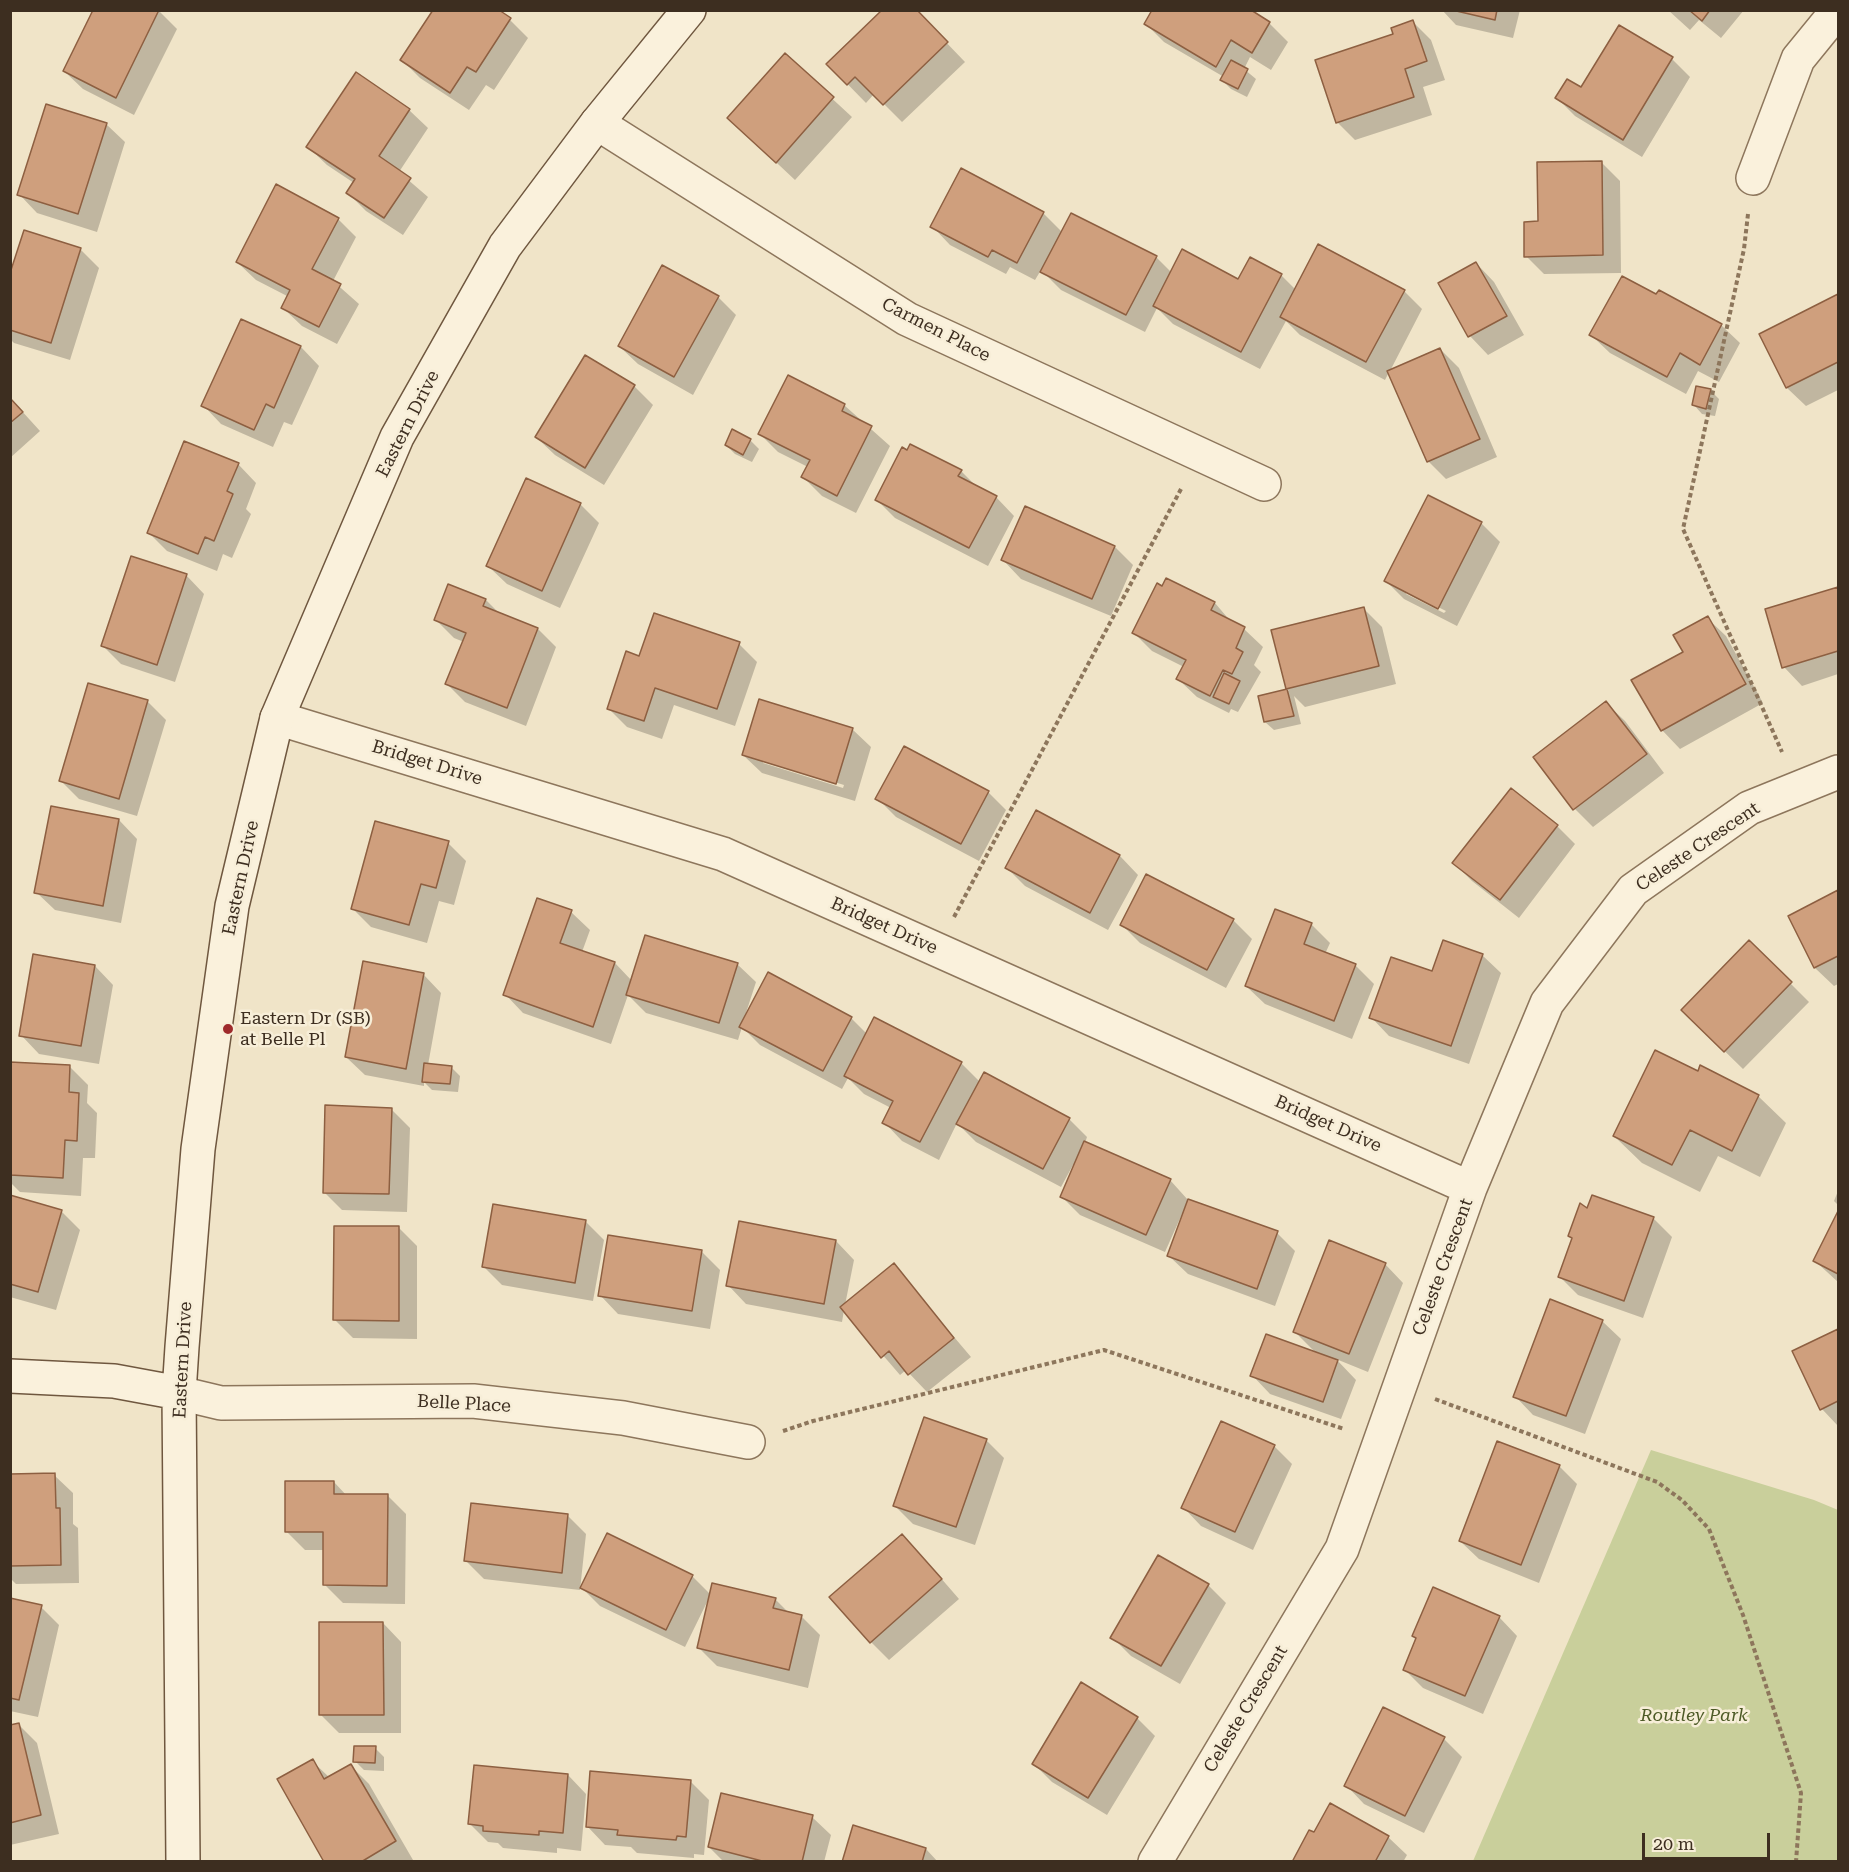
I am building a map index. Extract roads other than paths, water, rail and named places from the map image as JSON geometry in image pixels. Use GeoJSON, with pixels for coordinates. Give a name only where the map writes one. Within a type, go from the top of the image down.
{"type":"FeatureCollection","features":[{"type":"Feature","properties":{"kind":"street","name":"Eastern Drive"},"geometry":{"type":"LineString","coordinates":[[183,1862],[179,1393],[198,1149],[232,906],[277,718],[398,437],[505,246],[597,123],[689,10]]}},
{"type":"Feature","properties":{"kind":"street"},"geometry":{"type":"LineString","coordinates":[[1753,178],[1798,59],[1838,10]]}},
{"type":"Feature","properties":{"kind":"street","name":"Carmen Place"},"geometry":{"type":"LineString","coordinates":[[597,123],[907,319],[1264,484]]}},
{"type":"Feature","properties":{"kind":"street","name":"Bridget Drive"},"geometry":{"type":"LineString","coordinates":[[277,718],[723,854],[1470,1188]]}},
{"type":"Feature","properties":{"kind":"street","name":"Celeste Crescent"},"geometry":{"type":"LineString","coordinates":[[1155,1862],[1342,1549],[1470,1188],[1547,1003],[1633,890],[1749,808],[1839,772]]}},
{"type":"Feature","properties":{"kind":"street","name":"Belle Place"},"geometry":{"type":"LineString","coordinates":[[10,1376],[114,1381],[221,1403],[473,1401],[623,1418],[748,1442]]}},
{"type":"Feature","properties":{"kind":"place","name":"Eastern Dr (SB) at Belle Pl"},"geometry":{"type":"Point","coordinates":[228,1029]}},
{"type":"Feature","properties":{"kind":"park label","name":"Routley Park"},"geometry":{"type":"Point","coordinates":[1694,1716]}}]}
